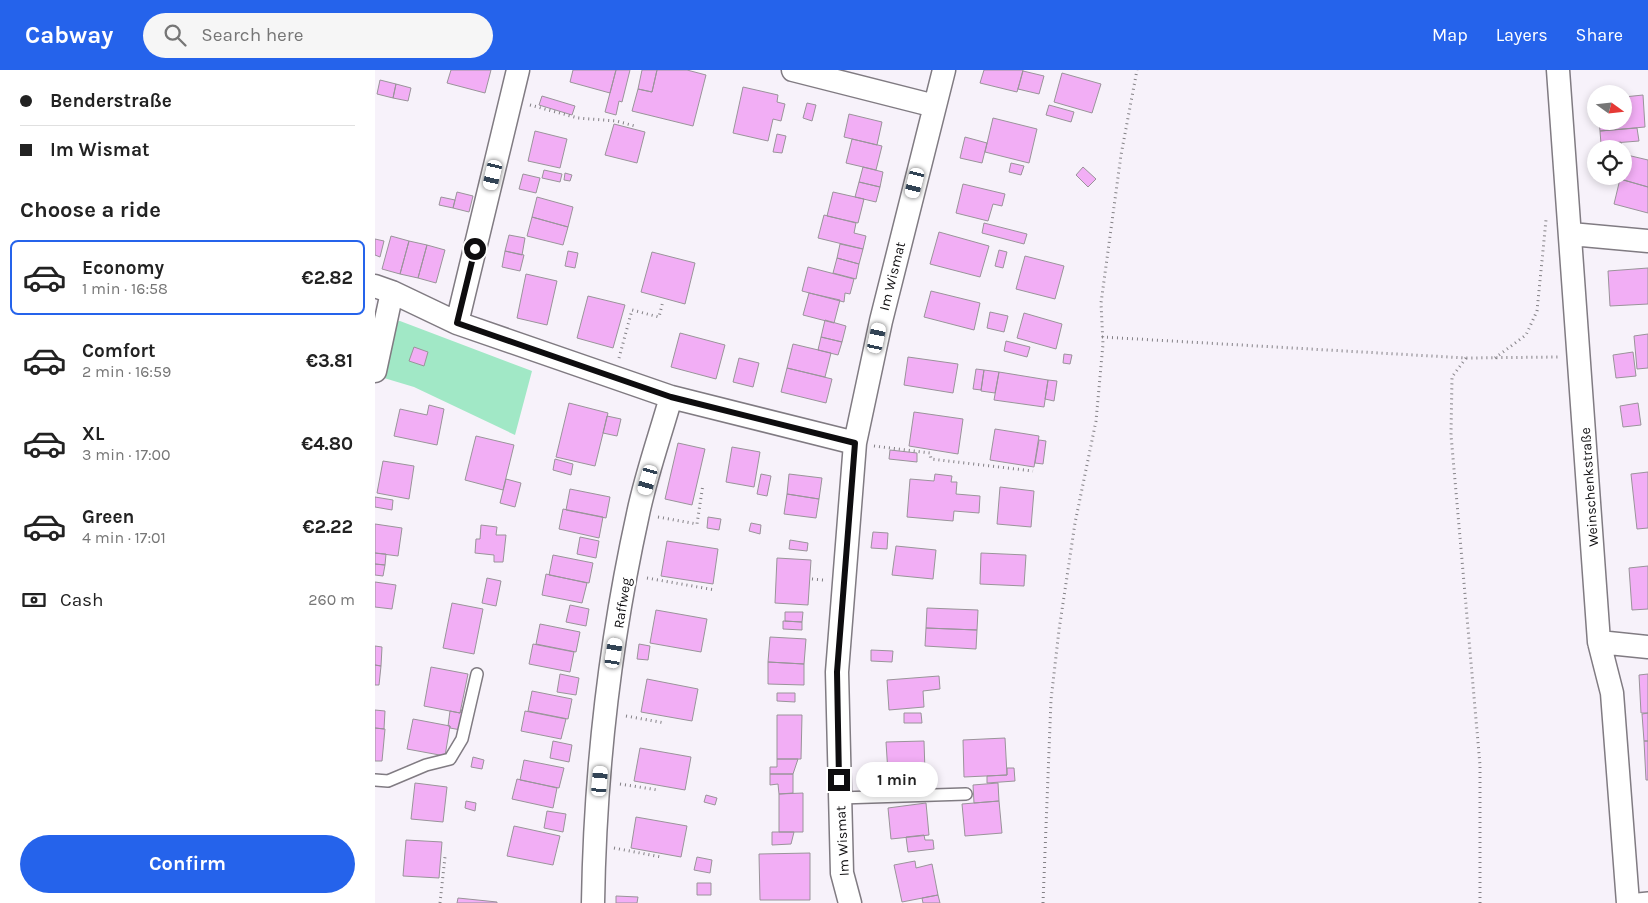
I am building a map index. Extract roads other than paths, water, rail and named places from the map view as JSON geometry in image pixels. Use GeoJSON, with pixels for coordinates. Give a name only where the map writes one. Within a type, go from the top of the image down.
{"type":"FeatureCollection","features":[{"type":"Feature","properties":{"kind":"street"},"geometry":{"type":"LineString","coordinates":[[457,323],[518,70]]}},
{"type":"Feature","properties":{"kind":"street","name":"Im Wismat"},"geometry":{"type":"LineString","coordinates":[[849,903],[842,873],[837,672],[855,443],[881,321],[944,70]]}},
{"type":"Feature","properties":{"kind":"street","name":"Weinschenkstraße"},"geometry":{"type":"LineString","coordinates":[[1558,70],[1599,642],[1612,693],[1634,900]]}},
{"type":"Feature","properties":{"kind":"street"},"geometry":{"type":"LineString","coordinates":[[807,72],[935,106]]}},
{"type":"Feature","properties":{"kind":"street"},"geometry":{"type":"LineString","coordinates":[[1571,234],[1648,241]]}},
{"type":"Feature","properties":{"kind":"street"},"geometry":{"type":"LineString","coordinates":[[375,371],[384,289],[457,323],[671,397],[855,443]]}},
{"type":"Feature","properties":{"kind":"street","name":"Raffweg"},"geometry":{"type":"LineString","coordinates":[[593,903],[594,844],[605,712],[638,513],[671,397]]}},
{"type":"Feature","properties":{"kind":"street"},"geometry":{"type":"LineString","coordinates":[[1599,642],[1648,648]]}},
{"type":"Feature","properties":{"kind":"lane"},"geometry":{"type":"LineString","coordinates":[[375,780],[388,781],[426,765],[450,759],[463,740],[477,674]]}},
{"type":"Feature","properties":{"kind":"lane"},"geometry":{"type":"LineString","coordinates":[[840,798],[966,794]]}}]}
